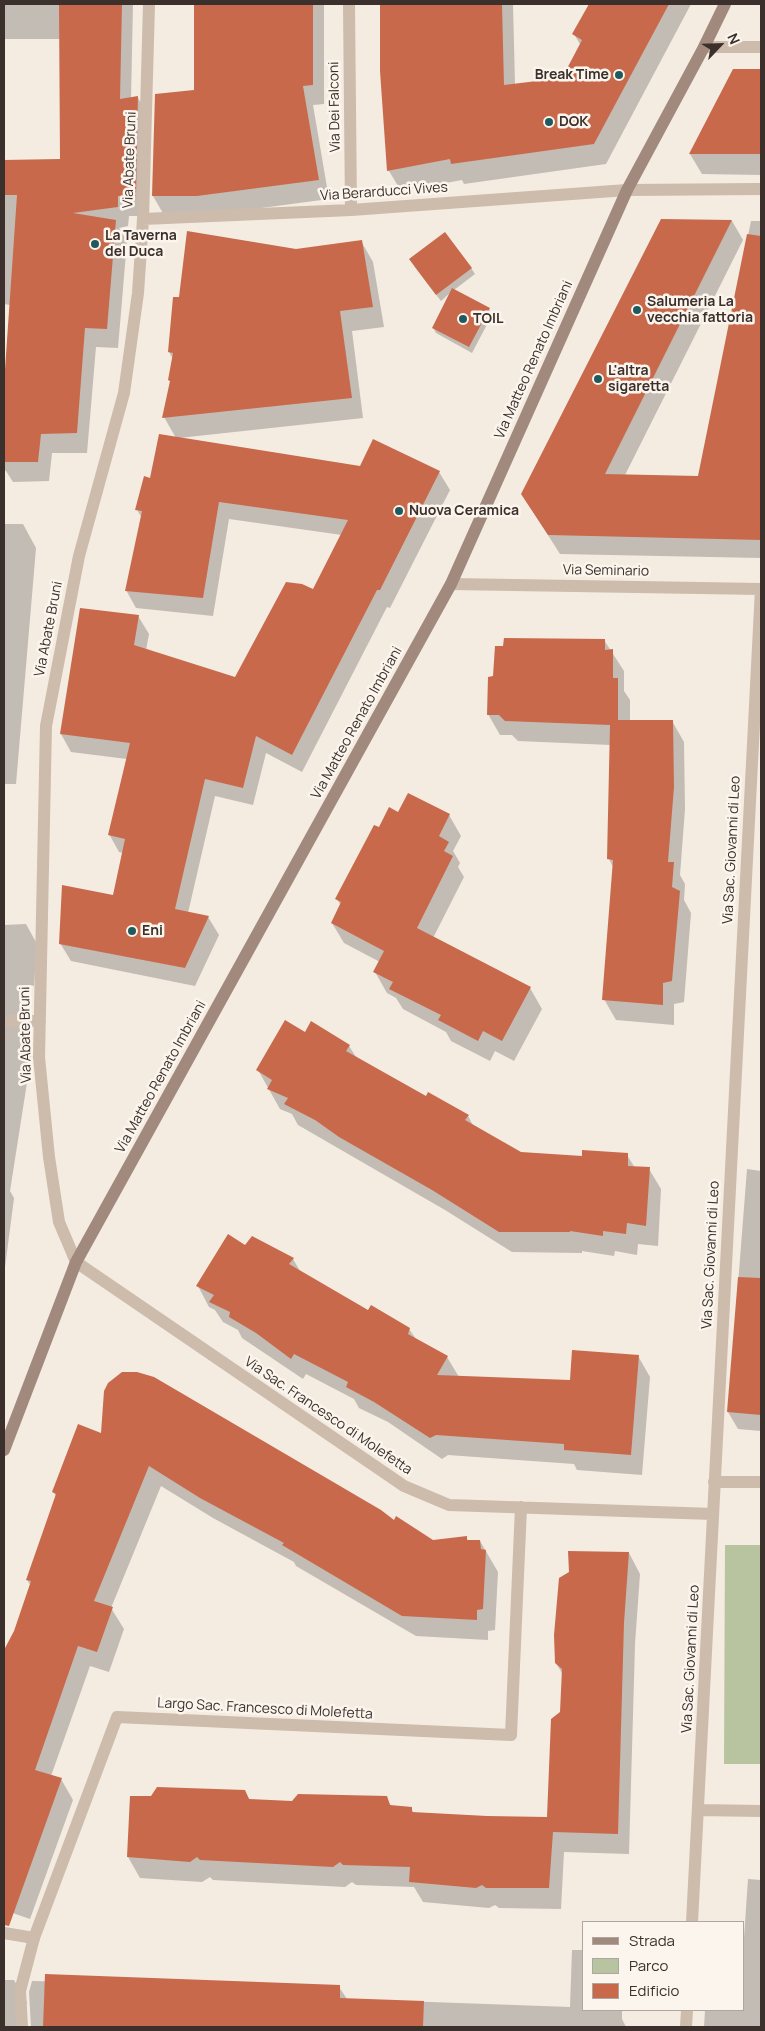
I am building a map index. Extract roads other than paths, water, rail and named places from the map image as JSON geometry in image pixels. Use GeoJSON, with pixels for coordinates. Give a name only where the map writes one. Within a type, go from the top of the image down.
{"type":"FeatureCollection","features":[{"type":"Feature","properties":{"kind":"street","name":"Via Abate Bruni"},"geometry":{"type":"LineString","coordinates":[[76,1262],[59,1222],[49,1157],[39,1057],[46,726],[79,556],[124,392],[138,293],[143,219],[149,4]]}},
{"type":"Feature","properties":{"kind":"street","name":"Via Dei Falconi"},"geometry":{"type":"LineString","coordinates":[[349,4],[351,210]]}},
{"type":"Feature","properties":{"kind":"street","name":"Via Matteo Renato Imbriani"},"geometry":{"type":"LineString","coordinates":[[4,1450],[76,1262],[451,584],[626,190],[704,47],[725,4]]}},
{"type":"Feature","properties":{"kind":"street"},"geometry":{"type":"LineString","coordinates":[[704,47],[761,47]]}},
{"type":"Feature","properties":{"kind":"street","name":"Via Berarducci Vives"},"geometry":{"type":"LineString","coordinates":[[143,219],[351,210],[626,190],[761,189]]}},
{"type":"Feature","properties":{"kind":"street","name":"Via Seminario"},"geometry":{"type":"LineString","coordinates":[[451,584],[761,589]]}},
{"type":"Feature","properties":{"kind":"street","name":"Via Sac. Giovanni di Leo"},"geometry":{"type":"LineString","coordinates":[[692,1921],[761,589]]}},
{"type":"Feature","properties":{"kind":"street"},"geometry":{"type":"LineString","coordinates":[[4,1022],[40,1021]]}},
{"type":"Feature","properties":{"kind":"street","name":"Via Sac. Francesco di Molefetta"},"geometry":{"type":"LineString","coordinates":[[76,1262],[404,1486],[449,1505],[713,1514]]}},
{"type":"Feature","properties":{"kind":"street"},"geometry":{"type":"LineString","coordinates":[[714,1482],[761,1482]]}},
{"type":"Feature","properties":{"kind":"street","name":"Largo Sac. Francesco di Molefetta"},"geometry":{"type":"LineString","coordinates":[[22,2027],[20,1990],[34,1938],[117,1717],[511,1735],[521,1507]]}},
{"type":"Feature","properties":{"kind":"street"},"geometry":{"type":"LineString","coordinates":[[698,1810],[761,1811]]}},
{"type":"Feature","properties":{"kind":"street"},"geometry":{"type":"LineString","coordinates":[[4,1933],[34,1938]]}},
{"type":"Feature","properties":{"kind":"street"},"geometry":{"type":"LineString","coordinates":[[686,2027],[687,2011]]}},
{"type":"Feature","properties":{"kind":"place","name":"Break Time"},"geometry":{"type":"Point","coordinates":[619,75]}},
{"type":"Feature","properties":{"kind":"place","name":"DOK"},"geometry":{"type":"Point","coordinates":[549,122]}},
{"type":"Feature","properties":{"kind":"place","name":"La Taverna del Duca"},"geometry":{"type":"Point","coordinates":[95,244]}},
{"type":"Feature","properties":{"kind":"place","name":"Salumeria La vecchia fattoria"},"geometry":{"type":"Point","coordinates":[637,310]}},
{"type":"Feature","properties":{"kind":"place","name":"TOIL"},"geometry":{"type":"Point","coordinates":[463,319]}},
{"type":"Feature","properties":{"kind":"place","name":"L'altra sigaretta"},"geometry":{"type":"Point","coordinates":[598,379]}},
{"type":"Feature","properties":{"kind":"place","name":"Nuova Ceramica"},"geometry":{"type":"Point","coordinates":[399,511]}},
{"type":"Feature","properties":{"kind":"place","name":"Eni"},"geometry":{"type":"Point","coordinates":[132,931]}}]}
